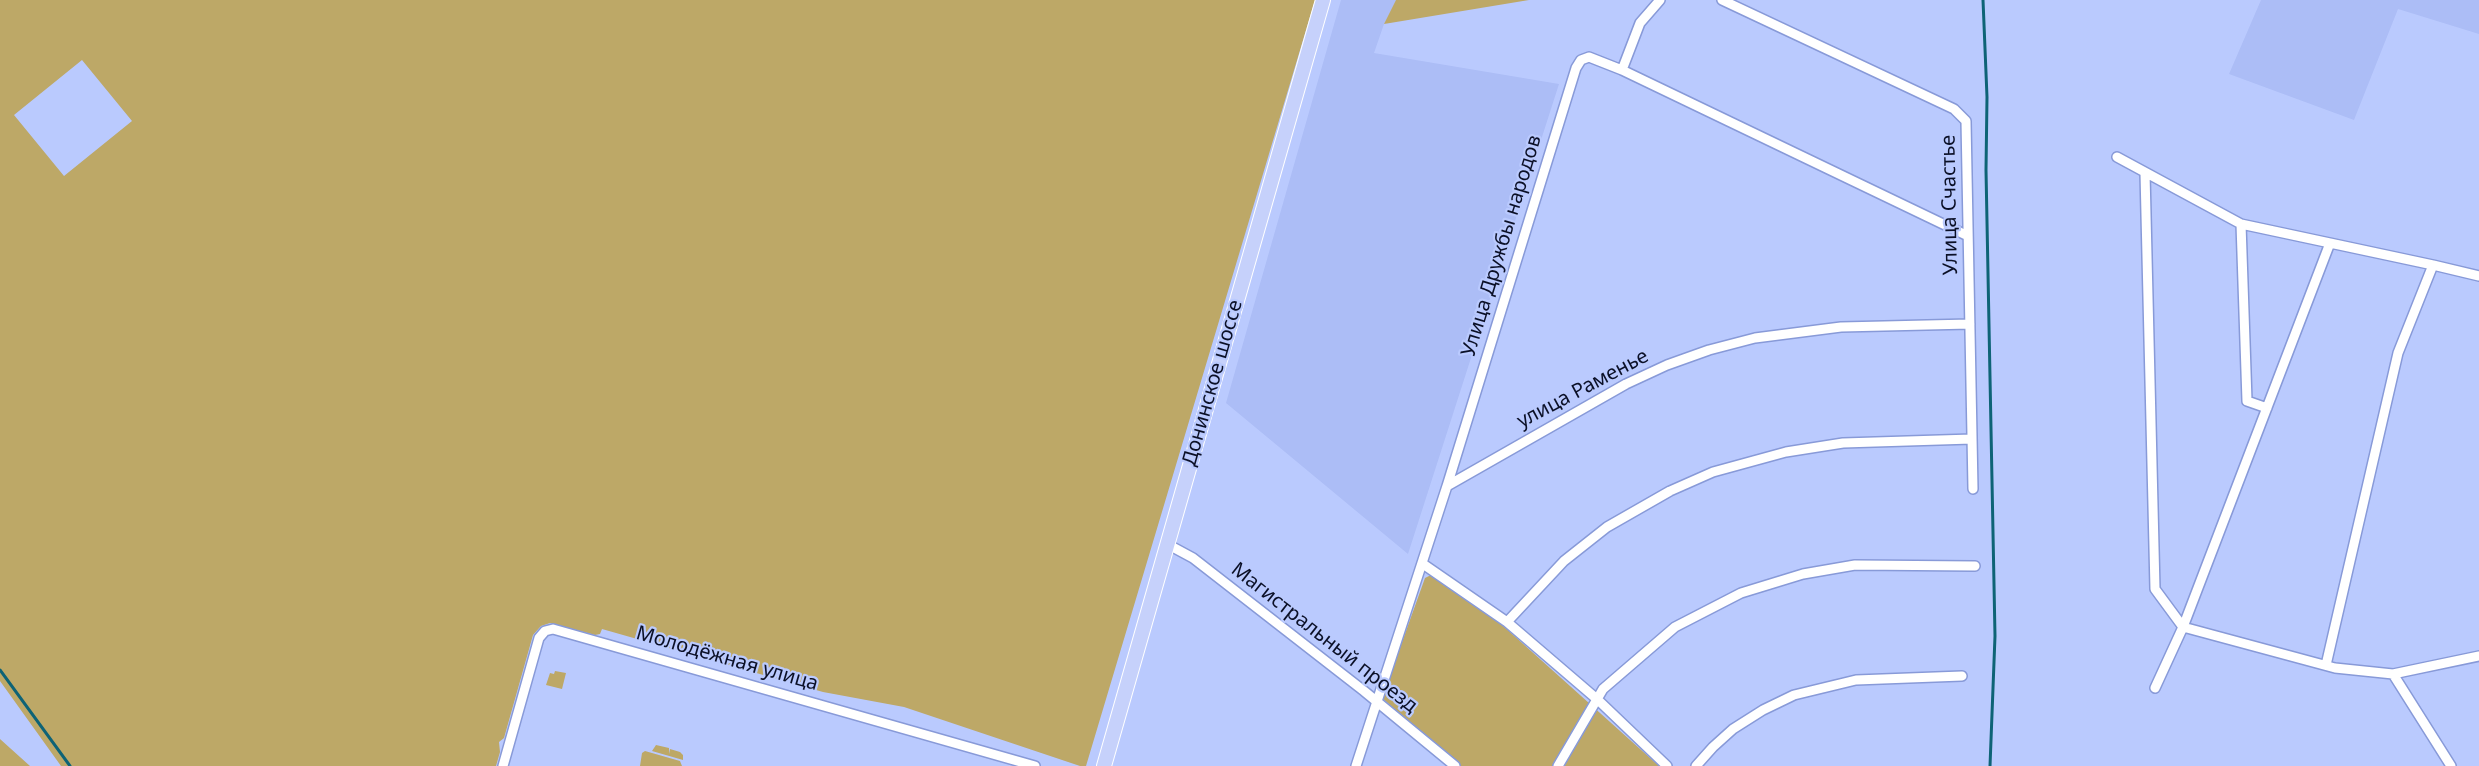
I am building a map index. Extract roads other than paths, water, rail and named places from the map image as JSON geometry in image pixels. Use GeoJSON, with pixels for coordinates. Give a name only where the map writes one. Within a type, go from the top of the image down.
{"type":"FeatureCollection","features":[{"type":"Feature","properties":{"kind":"main road","name":"Донинское шоссе"},"geometry":{"type":"LineString","coordinates":[[1104,766],[1323,0]]}},
{"type":"Feature","properties":{"kind":"street"},"geometry":{"type":"LineString","coordinates":[[1622,70],[1640,22],[1660,0]]}},
{"type":"Feature","properties":{"kind":"street","name":"Улица Счастье"},"geometry":{"type":"LineString","coordinates":[[1722,0],[1954,109],[1966,121],[1973,489]]}},
{"type":"Feature","properties":{"kind":"street","name":"Улица Дружбы народов"},"geometry":{"type":"LineString","coordinates":[[1447,486],[1576,68],[1581,60],[1588,57],[1622,70],[1968,236]]}},
{"type":"Feature","properties":{"kind":"street"},"geometry":{"type":"LineString","coordinates":[[2117,157],[2241,224],[2479,276]]}},
{"type":"Feature","properties":{"kind":"street"},"geometry":{"type":"LineString","coordinates":[[2145,172],[2155,589],[2183,627],[2326,665],[2393,674],[2479,656]]}},
{"type":"Feature","properties":{"kind":"street"},"geometry":{"type":"LineString","coordinates":[[2241,224],[2247,401],[2267,408]]}},
{"type":"Feature","properties":{"kind":"street"},"geometry":{"type":"LineString","coordinates":[[2155,688],[2183,627],[2330,243]]}},
{"type":"Feature","properties":{"kind":"street"},"geometry":{"type":"LineString","coordinates":[[2326,665],[2398,353],[2433,265]]}},
{"type":"Feature","properties":{"kind":"street","name":"улица Раменье"},"geometry":{"type":"LineString","coordinates":[[1447,486],[1626,384],[1667,364],[1709,350],[1755,338],[1830,328],[1970,324]]}},
{"type":"Feature","properties":{"kind":"street"},"geometry":{"type":"LineString","coordinates":[[1507,622],[1564,561],[1607,527],[1670,491],[1713,472],[1786,452],[1843,442],[1972,439]]}},
{"type":"Feature","properties":{"kind":"street"},"geometry":{"type":"LineString","coordinates":[[1356,766],[1447,486]]}},
{"type":"Feature","properties":{"kind":"street","name":"Магистральный проезд"},"geometry":{"type":"LineString","coordinates":[[1167,544],[1192,558],[1377,702],[1451,765]]}},
{"type":"Feature","properties":{"kind":"street"},"geometry":{"type":"LineString","coordinates":[[1423,564],[1507,622],[1598,700],[1667,766]]}},
{"type":"Feature","properties":{"kind":"street"},"geometry":{"type":"LineString","coordinates":[[1558,766],[1604,689],[1675,627],[1741,593],[1803,573],[1855,565],[1975,566]]}},
{"type":"Feature","properties":{"kind":"street","name":"Молодёжная улица"},"geometry":{"type":"LineString","coordinates":[[503,766],[539,638],[545,631],[553,629],[1035,766]]}},
{"type":"Feature","properties":{"kind":"street"},"geometry":{"type":"LineString","coordinates":[[2393,674],[2451,766]]}},
{"type":"Feature","properties":{"kind":"street"},"geometry":{"type":"LineString","coordinates":[[1696,766],[1733,729],[1763,710],[1794,695],[1856,680],[1962,676]]}},
{"type":"Feature","properties":{"kind":"waterway"},"geometry":{"type":"LineString","coordinates":[[1983,0],[1987,97],[1986,170],[1995,636],[1990,766]]}},
{"type":"Feature","properties":{"kind":"waterway"},"geometry":{"type":"LineString","coordinates":[[0,670],[70,766]]}}]}
